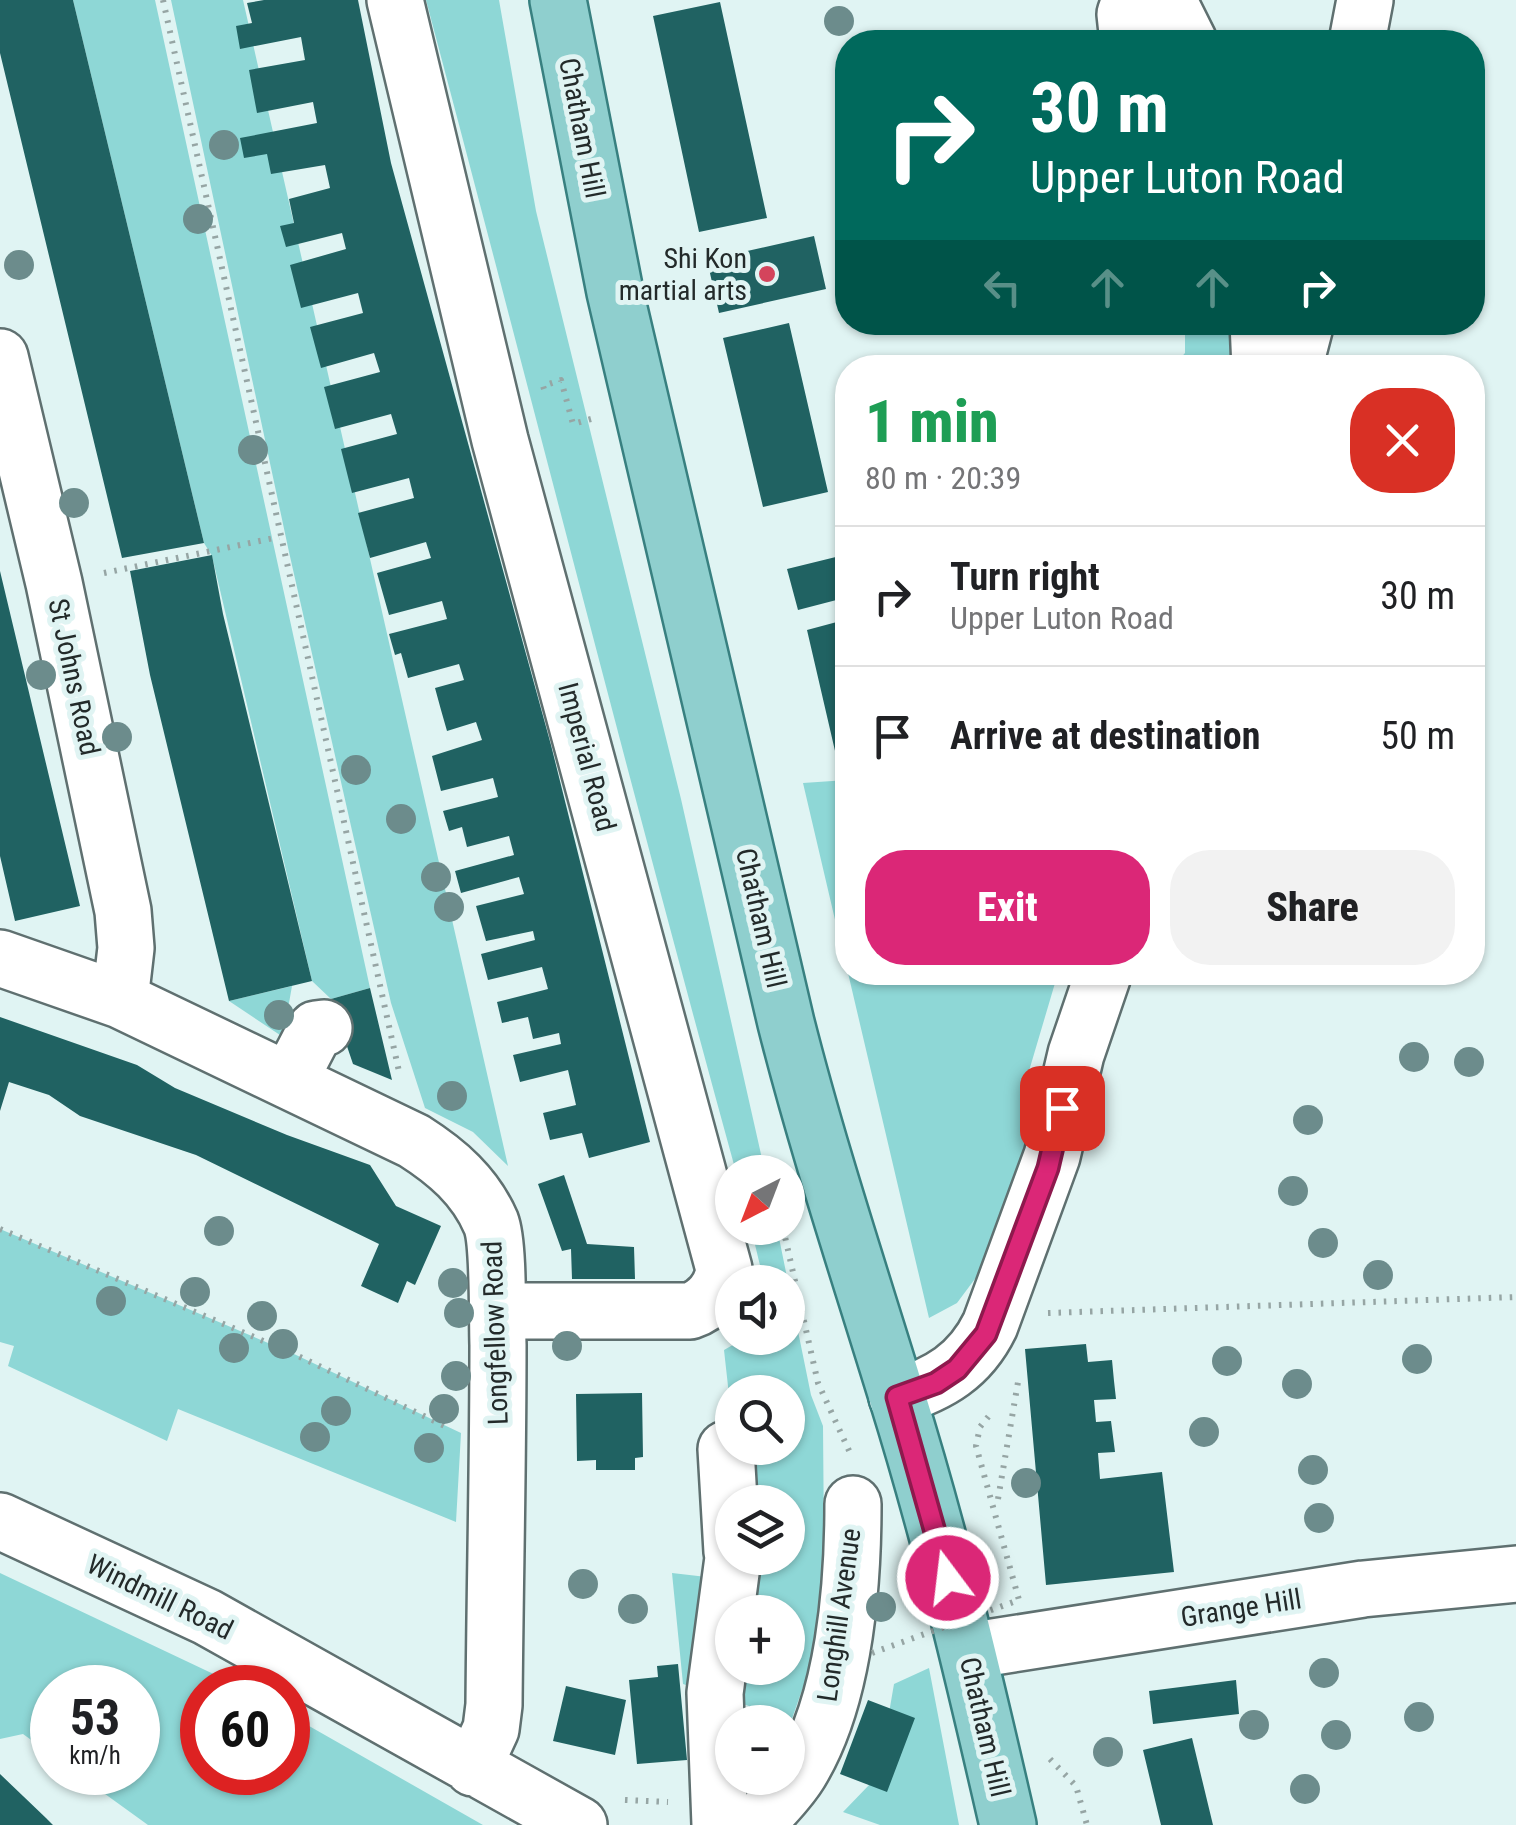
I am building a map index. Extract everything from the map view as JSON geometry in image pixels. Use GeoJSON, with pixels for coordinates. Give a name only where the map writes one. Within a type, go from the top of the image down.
{"type":"FeatureCollection","features":[{"type":"Feature","properties":{"kind":"main road","name":"Chatham Hill"},"geometry":{"type":"LineString","coordinates":[[558,0],[615,292],[786,1023],[968,1651],[1008,1825]]}},
{"type":"Feature","properties":{"kind":"street","name":"Imperial Road"},"geometry":{"type":"LineString","coordinates":[[395,0],[500,440],[724,1270],[712,1296],[703,1306],[690,1311],[497,1311]]}},
{"type":"Feature","properties":{"kind":"street"},"geometry":{"type":"LineString","coordinates":[[1127,30],[1130,0]]}},
{"type":"Feature","properties":{"kind":"street"},"geometry":{"type":"LineString","coordinates":[[1164,0],[1182,30]]}},
{"type":"Feature","properties":{"kind":"street"},"geometry":{"type":"LineString","coordinates":[[1359,30],[1365,0]]}},
{"type":"Feature","properties":{"kind":"street","name":"St Johns Road"},"geometry":{"type":"LineString","coordinates":[[0,357],[54,583],[125,920],[125,976],[120,1000]]}},
{"type":"Feature","properties":{"kind":"street","name":"Longfellow Road"},"geometry":{"type":"LineString","coordinates":[[0,958],[120,1000],[414,1140],[447,1162],[472,1190],[492,1226],[498,1451],[494,1704],[491,1729],[473,1768]]}},
{"type":"Feature","properties":{"kind":"street"},"geometry":{"type":"LineString","coordinates":[[897,1397],[936,1383],[957,1369],[977,1347],[994,1314],[1052,1156],[1076,1054],[1100,985]]}},
{"type":"Feature","properties":{"kind":"street"},"geometry":{"type":"LineString","coordinates":[[289,1081],[316,1029],[324,1028]]}},
{"type":"Feature","properties":{"kind":"street","name":"Longhill Avenue"},"geometry":{"type":"LineString","coordinates":[[732,1817],[794,1782],[812,1750],[825,1716],[844,1620],[853,1543],[853,1504]]}},
{"type":"Feature","properties":{"kind":"street","name":"Windmill Road"},"geometry":{"type":"LineString","coordinates":[[0,1521],[207,1617],[473,1768],[594,1812]]}},
{"type":"Feature","properties":{"kind":"street","name":"Grange Hill"},"geometry":{"type":"LineString","coordinates":[[968,1651],[1363,1589],[1516,1574]]}},
{"type":"Feature","properties":{"kind":"street"},"geometry":{"type":"LineString","coordinates":[[730,1575],[715,1693],[732,1817]]}},
{"type":"Feature","properties":{"kind":"path"},"geometry":{"type":"LineString","coordinates":[[163,0],[414,1140]]}},
{"type":"Feature","properties":{"kind":"path"},"geometry":{"type":"LineString","coordinates":[[548,405],[543,386],[562,380],[573,424],[587,421]]}},
{"type":"Feature","properties":{"kind":"path"},"geometry":{"type":"LineString","coordinates":[[54,583],[280,537]]}},
{"type":"Feature","properties":{"kind":"path"},"geometry":{"type":"LineString","coordinates":[[0,1228],[294,1354],[498,1451]]}},
{"type":"Feature","properties":{"kind":"path"},"geometry":{"type":"LineString","coordinates":[[787,1245],[818,1383],[848,1448]]}},
{"type":"Feature","properties":{"kind":"path"},"geometry":{"type":"LineString","coordinates":[[994,1314],[1516,1297]]}},
{"type":"Feature","properties":{"kind":"path"},"geometry":{"type":"LineString","coordinates":[[998,1498],[1018,1377]]}},
{"type":"Feature","properties":{"kind":"path"},"geometry":{"type":"LineString","coordinates":[[872,1654],[1019,1600],[976,1449],[980,1427],[992,1412]]}},
{"type":"Feature","properties":{"kind":"path"},"geometry":{"type":"LineString","coordinates":[[594,1812],[706,1804],[732,1817]]}},
{"type":"Feature","properties":{"kind":"shaded area"},"geometry":{"type":"Polygon","coordinates":[[[73,0],[155,0],[370,988],[331,999],[312,981],[212,556],[204,543],[73,0]]]}},
{"type":"Feature","properties":{"kind":"shaded area"},"geometry":{"type":"Polygon","coordinates":[[[171,0],[243,0],[508,1166],[473,1132],[425,1108],[391,1003],[289,552],[171,0]]]}},
{"type":"Feature","properties":{"kind":"shaded area"},"geometry":{"type":"Polygon","coordinates":[[[426,0],[499,0],[536,211],[681,799],[761,1155],[731,1155],[426,0]]]}},
{"type":"Feature","properties":{"kind":"shaded area"},"geometry":{"type":"Polygon","coordinates":[[[1185,335],[1253,335],[1257,355],[1183,355],[1185,335]]]}},
{"type":"Feature","properties":{"kind":"shaded area"},"geometry":{"type":"Polygon","coordinates":[[[835,781],[835,920],[803,783],[835,781]]]}},
{"type":"Feature","properties":{"kind":"shaded area"},"geometry":{"type":"Polygon","coordinates":[[[851,985],[1054,985],[1021,1098],[1027,1158],[989,1260],[957,1303],[929,1318],[851,985]]]}},
{"type":"Feature","properties":{"kind":"shaded area"},"geometry":{"type":"Polygon","coordinates":[[[292,986],[283,1037],[229,1001],[292,986]]]}},
{"type":"Feature","properties":{"kind":"shaded area"},"geometry":{"type":"Polygon","coordinates":[[[0,1229],[294,1354],[461,1433],[456,1522],[178,1409],[167,1441],[8,1366],[14,1346],[0,1342],[0,1229]]]}},
{"type":"Feature","properties":{"kind":"shaded area"},"geometry":{"type":"Polygon","coordinates":[[[755,1245],[780,1245],[785,1265],[760,1265],[755,1245]]]}},
{"type":"Feature","properties":{"kind":"shaded area"},"geometry":{"type":"Polygon","coordinates":[[[725,1355],[803,1355],[811,1395],[823,1426],[824,1544],[815,1653],[805,1682],[805,1595],[715,1595],[715,1685],[804,1685],[797,1705],[746,1705],[683,1684],[672,1573],[750,1582],[749,1575],[805,1575],[805,1485],[740,1485],[737,1465],[805,1465],[805,1375],[727,1375],[725,1355]]]}},
{"type":"Feature","properties":{"kind":"shaded area"},"geometry":{"type":"Polygon","coordinates":[[[0,1573],[194,1665],[180,1665],[180,1795],[310,1795],[310,1727],[483,1825],[148,1825],[106,1795],[160,1795],[160,1665],[30,1665],[30,1739],[23,1734],[0,1739],[0,1573]]]}},
{"type":"Feature","properties":{"kind":"shaded area"},"geometry":{"type":"Polygon","coordinates":[[[929,1668],[959,1825],[880,1825],[843,1812],[870,1784],[880,1765],[894,1684],[929,1668]]]}},
{"type":"Feature","properties":{"kind":"building"},"geometry":{"type":"Polygon","coordinates":[[[0,0],[73,0],[204,543],[122,558],[0,53],[0,0]]]}},
{"type":"Feature","properties":{"kind":"building"},"geometry":{"type":"Polygon","coordinates":[[[358,0],[391,163],[551,745],[650,1142],[589,1158],[582,1133],[550,1140],[543,1113],[576,1105],[568,1070],[520,1082],[513,1055],[561,1044],[559,1033],[533,1039],[528,1017],[502,1023],[497,1002],[548,989],[542,967],[488,980],[481,954],[535,940],[533,931],[486,941],[476,906],[524,894],[519,877],[461,893],[455,871],[514,855],[509,836],[467,847],[462,827],[449,831],[443,811],[498,797],[493,778],[441,791],[432,756],[482,740],[476,722],[447,731],[435,688],[464,680],[459,664],[408,678],[401,653],[395,655],[389,634],[447,619],[442,601],[389,615],[377,573],[431,558],[426,542],[370,558],[358,513],[414,498],[409,478],[352,493],[341,449],[397,434],[391,414],[335,429],[324,387],[380,372],[374,353],[321,368],[310,327],[363,313],[358,293],[301,308],[290,265],[346,249],[342,233],[286,247],[280,226],[294,223],[289,199],[330,188],[325,165],[271,174],[267,154],[244,158],[240,138],[317,123],[313,102],[257,113],[249,70],[305,60],[301,37],[240,49],[236,26],[252,23],[247,3],[358,0]]]}},
{"type":"Feature","properties":{"kind":"building"},"geometry":{"type":"Polygon","coordinates":[[[720,2],[767,218],[699,232],[653,16],[720,2]]]}},
{"type":"Feature","properties":{"kind":"building","name":"Shi Kon martial arts"},"geometry":{"type":"Polygon","coordinates":[[[814,236],[826,289],[719,313],[707,260],[814,236]]]}},
{"type":"Feature","properties":{"kind":"building"},"geometry":{"type":"Polygon","coordinates":[[[789,323],[828,492],[763,507],[723,338],[789,323]]]}},
{"type":"Feature","properties":{"kind":"building"},"geometry":{"type":"Polygon","coordinates":[[[212,555],[312,981],[229,1001],[150,675],[130,571],[212,555]]]}},
{"type":"Feature","properties":{"kind":"building"},"geometry":{"type":"Polygon","coordinates":[[[835,557],[835,600],[798,610],[787,569],[835,557]]]}},
{"type":"Feature","properties":{"kind":"building"},"geometry":{"type":"Polygon","coordinates":[[[0,571],[80,906],[15,921],[0,856],[0,571]]]}},
{"type":"Feature","properties":{"kind":"building"},"geometry":{"type":"Polygon","coordinates":[[[835,622],[835,751],[807,630],[835,622]]]}},
{"type":"Feature","properties":{"kind":"building"},"geometry":{"type":"Polygon","coordinates":[[[370,988],[392,1080],[353,1064],[331,999],[370,988]]]}},
{"type":"Feature","properties":{"kind":"building"},"geometry":{"type":"Polygon","coordinates":[[[0,1017],[137,1065],[175,1088],[370,1165],[396,1206],[441,1226],[415,1285],[407,1281],[398,1303],[361,1286],[379,1244],[196,1155],[80,1116],[49,1095],[9,1082],[0,1111],[0,1017]]]}},
{"type":"Feature","properties":{"kind":"building"},"geometry":{"type":"Polygon","coordinates":[[[564,1175],[587,1244],[634,1247],[635,1279],[572,1279],[571,1249],[562,1251],[538,1184],[564,1175]]]}},
{"type":"Feature","properties":{"kind":"building"},"geometry":{"type":"Polygon","coordinates":[[[1086,1344],[1088,1362],[1112,1360],[1116,1399],[1094,1400],[1096,1422],[1111,1421],[1115,1452],[1098,1453],[1100,1479],[1162,1472],[1174,1572],[1046,1585],[1025,1349],[1086,1344]]]}},
{"type":"Feature","properties":{"kind":"building"},"geometry":{"type":"Polygon","coordinates":[[[642,1393],[643,1457],[635,1458],[635,1470],[596,1470],[596,1460],[577,1461],[576,1394],[642,1393]]]}},
{"type":"Feature","properties":{"kind":"building"},"geometry":{"type":"Polygon","coordinates":[[[678,1664],[687,1760],[637,1764],[629,1680],[658,1677],[657,1666],[678,1664]]]}},
{"type":"Feature","properties":{"kind":"building"},"geometry":{"type":"Polygon","coordinates":[[[1236,1680],[1239,1714],[1153,1724],[1149,1691],[1236,1680]]]}},
{"type":"Feature","properties":{"kind":"building"},"geometry":{"type":"Polygon","coordinates":[[[566,1686],[626,1700],[615,1755],[553,1741],[566,1686]]]}},
{"type":"Feature","properties":{"kind":"building"},"geometry":{"type":"Polygon","coordinates":[[[868,1700],[915,1718],[887,1792],[840,1774],[868,1700]]]}},
{"type":"Feature","properties":{"kind":"building"},"geometry":{"type":"Polygon","coordinates":[[[1192,1738],[1213,1825],[1161,1825],[1143,1750],[1192,1738]]]}},
{"type":"Feature","properties":{"kind":"building"},"geometry":{"type":"Polygon","coordinates":[[[0,1774],[46,1818],[53,1825],[0,1825],[0,1774]]]}},
{"type":"Feature","properties":{"kind":"place","name":"Shi Kon martial arts"},"geometry":{"type":"Point","coordinates":[767,274]}},
{"type":"Feature","properties":{"kind":"route"},"geometry":{"type":"LineString","coordinates":[[948,1578],[897,1397],[927,1388],[957,1369],[986,1334],[1048,1168],[1062,1108]]}}]}
